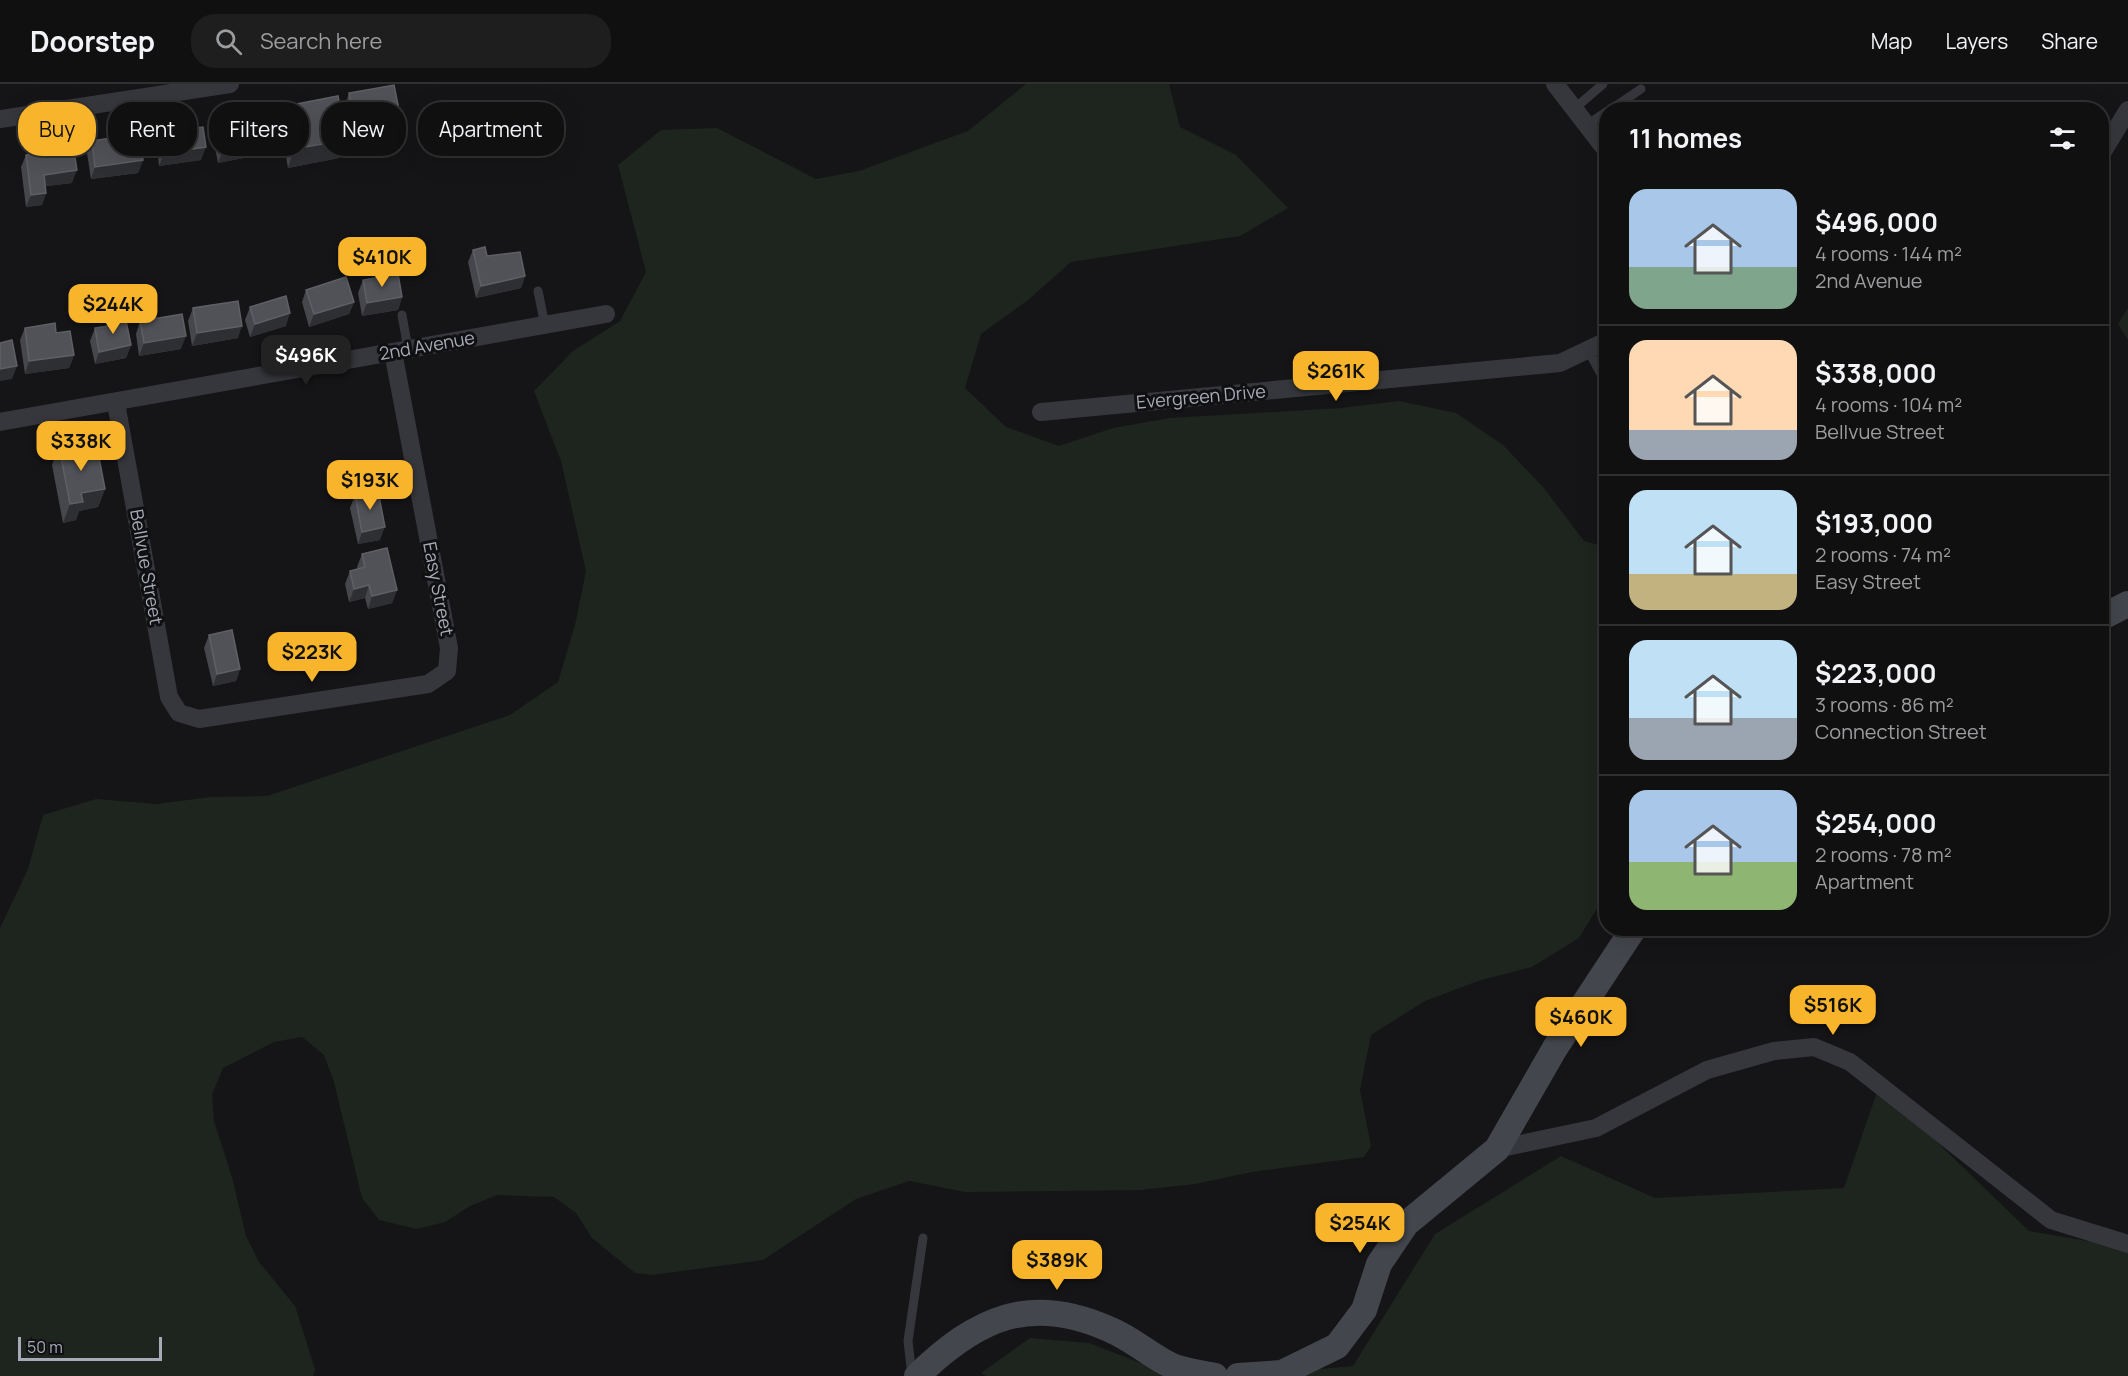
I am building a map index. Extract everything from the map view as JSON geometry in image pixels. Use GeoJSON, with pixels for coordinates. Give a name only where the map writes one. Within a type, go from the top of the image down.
{"type":"FeatureCollection","features":[{"type":"Feature","properties":{"kind":"street"},"geometry":{"type":"LineString","coordinates":[[0,119],[230,84]]}},
{"type":"Feature","properties":{"kind":"street"},"geometry":{"type":"LineString","coordinates":[[1555,84],[1599,141]]}},
{"type":"Feature","properties":{"kind":"street"},"geometry":{"type":"LineString","coordinates":[[2109,141],[2128,110]]}},
{"type":"Feature","properties":{"kind":"street","name":"2nd Avenue"},"geometry":{"type":"LineString","coordinates":[[0,422],[606,314]]}},
{"type":"Feature","properties":{"kind":"street","name":"Evergreen Drive"},"geometry":{"type":"LineString","coordinates":[[1041,412],[1560,363],[1599,345]]}},
{"type":"Feature","properties":{"kind":"street","name":"Easy Street"},"geometry":{"type":"LineString","coordinates":[[169,697],[179,712],[199,718],[428,684],[447,671],[449,648],[400,351]]}},
{"type":"Feature","properties":{"kind":"street","name":"Bellvue Street"},"geometry":{"type":"LineString","coordinates":[[116,403],[169,697]]}},
{"type":"Feature","properties":{"kind":"street"},"geometry":{"type":"LineString","coordinates":[[2109,614],[2128,604]]}},
{"type":"Feature","properties":{"kind":"street"},"geometry":{"type":"LineString","coordinates":[[1238,1376],[1282,1373],[1337,1346],[1364,1310],[1379,1264],[1406,1224],[1497,1149],[1555,1048],[1629,936]]}},
{"type":"Feature","properties":{"kind":"street"},"geometry":{"type":"LineString","coordinates":[[1497,1149],[1596,1128],[1707,1070],[1774,1051],[1814,1047],[1850,1062],[2051,1220],[2128,1244]]}},
{"type":"Feature","properties":{"kind":"street"},"geometry":{"type":"LineString","coordinates":[[917,1376],[944,1350],[967,1333],[997,1319],[1052,1312],[1112,1330],[1172,1366],[1215,1376]]}},
{"type":"Feature","properties":{"kind":"lane"},"geometry":{"type":"LineString","coordinates":[[1574,109],[1604,84]]}},
{"type":"Feature","properties":{"kind":"lane"},"geometry":{"type":"LineString","coordinates":[[1622,102],[1641,89]]}},
{"type":"Feature","properties":{"kind":"lane"},"geometry":{"type":"LineString","coordinates":[[1587,125],[1599,117]]}},
{"type":"Feature","properties":{"kind":"lane"},"geometry":{"type":"LineString","coordinates":[[538,291],[545,325]]}},
{"type":"Feature","properties":{"kind":"lane"},"geometry":{"type":"LineString","coordinates":[[400,351],[402,315]]}},
{"type":"Feature","properties":{"kind":"lane"},"geometry":{"type":"LineString","coordinates":[[1588,350],[1599,370]]}},
{"type":"Feature","properties":{"kind":"lane"},"geometry":{"type":"LineString","coordinates":[[912,1376],[908,1341],[923,1238]]}},
{"type":"Feature","properties":{"kind":"shaded area"},"geometry":{"type":"Polygon","coordinates":[[[1026,84],[1169,84],[1180,127],[1236,155],[1288,208],[1240,236],[1071,262],[1028,300],[981,334],[965,388],[1006,427],[1059,446],[1113,428],[1170,418],[1341,408],[1399,401],[1456,413],[1503,445],[1543,487],[1584,541],[1599,545],[1599,905],[1579,938],[1532,967],[1478,981],[1425,1001],[1371,1035],[1360,1090],[1371,1146],[1364,1157],[1252,1172],[1195,1184],[1140,1190],[965,1192],[909,1181],[856,1199],[763,1260],[653,1275],[635,1273],[592,1238],[576,1213],[554,1197],[497,1195],[470,1206],[445,1222],[417,1229],[379,1220],[362,1198],[334,1082],[324,1055],[302,1037],[274,1042],[223,1068],[212,1094],[214,1121],[232,1177],[246,1236],[259,1262],[295,1306],[315,1369],[313,1376],[0,1376],[0,928],[28,869],[43,815],[96,799],[156,804],[211,797],[267,796],[510,715],[558,682],[575,625],[586,571],[561,461],[534,391],[573,351],[620,321],[646,272],[618,165],[661,130],[717,128],[816,179],[859,171],[968,131],[1026,84]]]}},
{"type":"Feature","properties":{"kind":"shaded area"},"geometry":{"type":"Polygon","coordinates":[[[2128,308],[2128,340],[2118,324],[2128,308]]]}},
{"type":"Feature","properties":{"kind":"shaded area"},"geometry":{"type":"Polygon","coordinates":[[[1879,1086],[2029,1231],[2128,1248],[2128,1376],[1247,1376],[1353,1366],[1435,1234],[1561,1156],[1655,1198],[1844,1188],[1879,1086]]]}},
{"type":"Feature","properties":{"kind":"shaded area"},"geometry":{"type":"Polygon","coordinates":[[[1030,1338],[1089,1343],[1174,1376],[986,1376],[981,1373],[1030,1338]]]}},
{"type":"Feature","properties":{"kind":"building"},"geometry":{"type":"Polygon","coordinates":[[[394,85],[397,102],[351,102],[349,93],[394,85]]]}},
{"type":"Feature","properties":{"kind":"building"},"geometry":{"type":"Polygon","coordinates":[[[338,96],[339,102],[321,102],[321,144],[309,146],[309,102],[307,102],[338,96]]]}},
{"type":"Feature","properties":{"kind":"building"},"geometry":{"type":"Polygon","coordinates":[[[203,127],[206,147],[197,148],[197,128],[203,127]]]}},
{"type":"Feature","properties":{"kind":"building"},"geometry":{"type":"Polygon","coordinates":[[[108,139],[108,156],[142,156],[143,160],[95,167],[96,140],[108,139]]]}},
{"type":"Feature","properties":{"kind":"building"},"geometry":{"type":"Polygon","coordinates":[[[26,156],[75,156],[77,170],[44,175],[46,193],[31,195],[26,156]]]}},
{"type":"Feature","properties":{"kind":"building"},"geometry":{"type":"Polygon","coordinates":[[[485,247],[487,256],[520,252],[525,276],[481,286],[473,250],[485,247]]]}},
{"type":"Feature","properties":{"kind":"building"},"geometry":{"type":"Polygon","coordinates":[[[398,274],[402,297],[367,303],[363,280],[398,274]]]}},
{"type":"Feature","properties":{"kind":"building"},"geometry":{"type":"Polygon","coordinates":[[[346,277],[354,302],[314,314],[306,290],[346,277]]]}},
{"type":"Feature","properties":{"kind":"building"},"geometry":{"type":"Polygon","coordinates":[[[286,296],[290,313],[255,324],[250,307],[286,296]]]}},
{"type":"Feature","properties":{"kind":"building"},"geometry":{"type":"Polygon","coordinates":[[[238,301],[242,326],[197,333],[193,308],[238,301]]]}},
{"type":"Feature","properties":{"kind":"building"},"geometry":{"type":"Polygon","coordinates":[[[182,314],[186,336],[144,343],[140,321],[182,314]]]}},
{"type":"Feature","properties":{"kind":"building"},"geometry":{"type":"Polygon","coordinates":[[[125,316],[131,345],[99,352],[95,328],[114,325],[113,319],[125,316]]]}},
{"type":"Feature","properties":{"kind":"building"},"geometry":{"type":"Polygon","coordinates":[[[55,323],[56,333],[70,331],[74,355],[29,361],[25,328],[55,323]]]}},
{"type":"Feature","properties":{"kind":"building"},"geometry":{"type":"Polygon","coordinates":[[[12,340],[17,366],[0,369],[0,343],[12,340]]]}},
{"type":"Feature","properties":{"kind":"building"},"geometry":{"type":"Polygon","coordinates":[[[78,443],[80,455],[98,452],[105,489],[81,493],[83,502],[70,504],[59,446],[78,443]]]}},
{"type":"Feature","properties":{"kind":"building"},"geometry":{"type":"Polygon","coordinates":[[[378,491],[385,527],[362,532],[355,495],[378,491]]]}},
{"type":"Feature","properties":{"kind":"building"},"geometry":{"type":"Polygon","coordinates":[[[387,548],[397,590],[372,596],[369,585],[354,589],[350,571],[365,567],[362,554],[387,548]]]}},
{"type":"Feature","properties":{"kind":"building"},"geometry":{"type":"Polygon","coordinates":[[[232,630],[240,669],[217,674],[209,635],[232,630]]]}}]}
